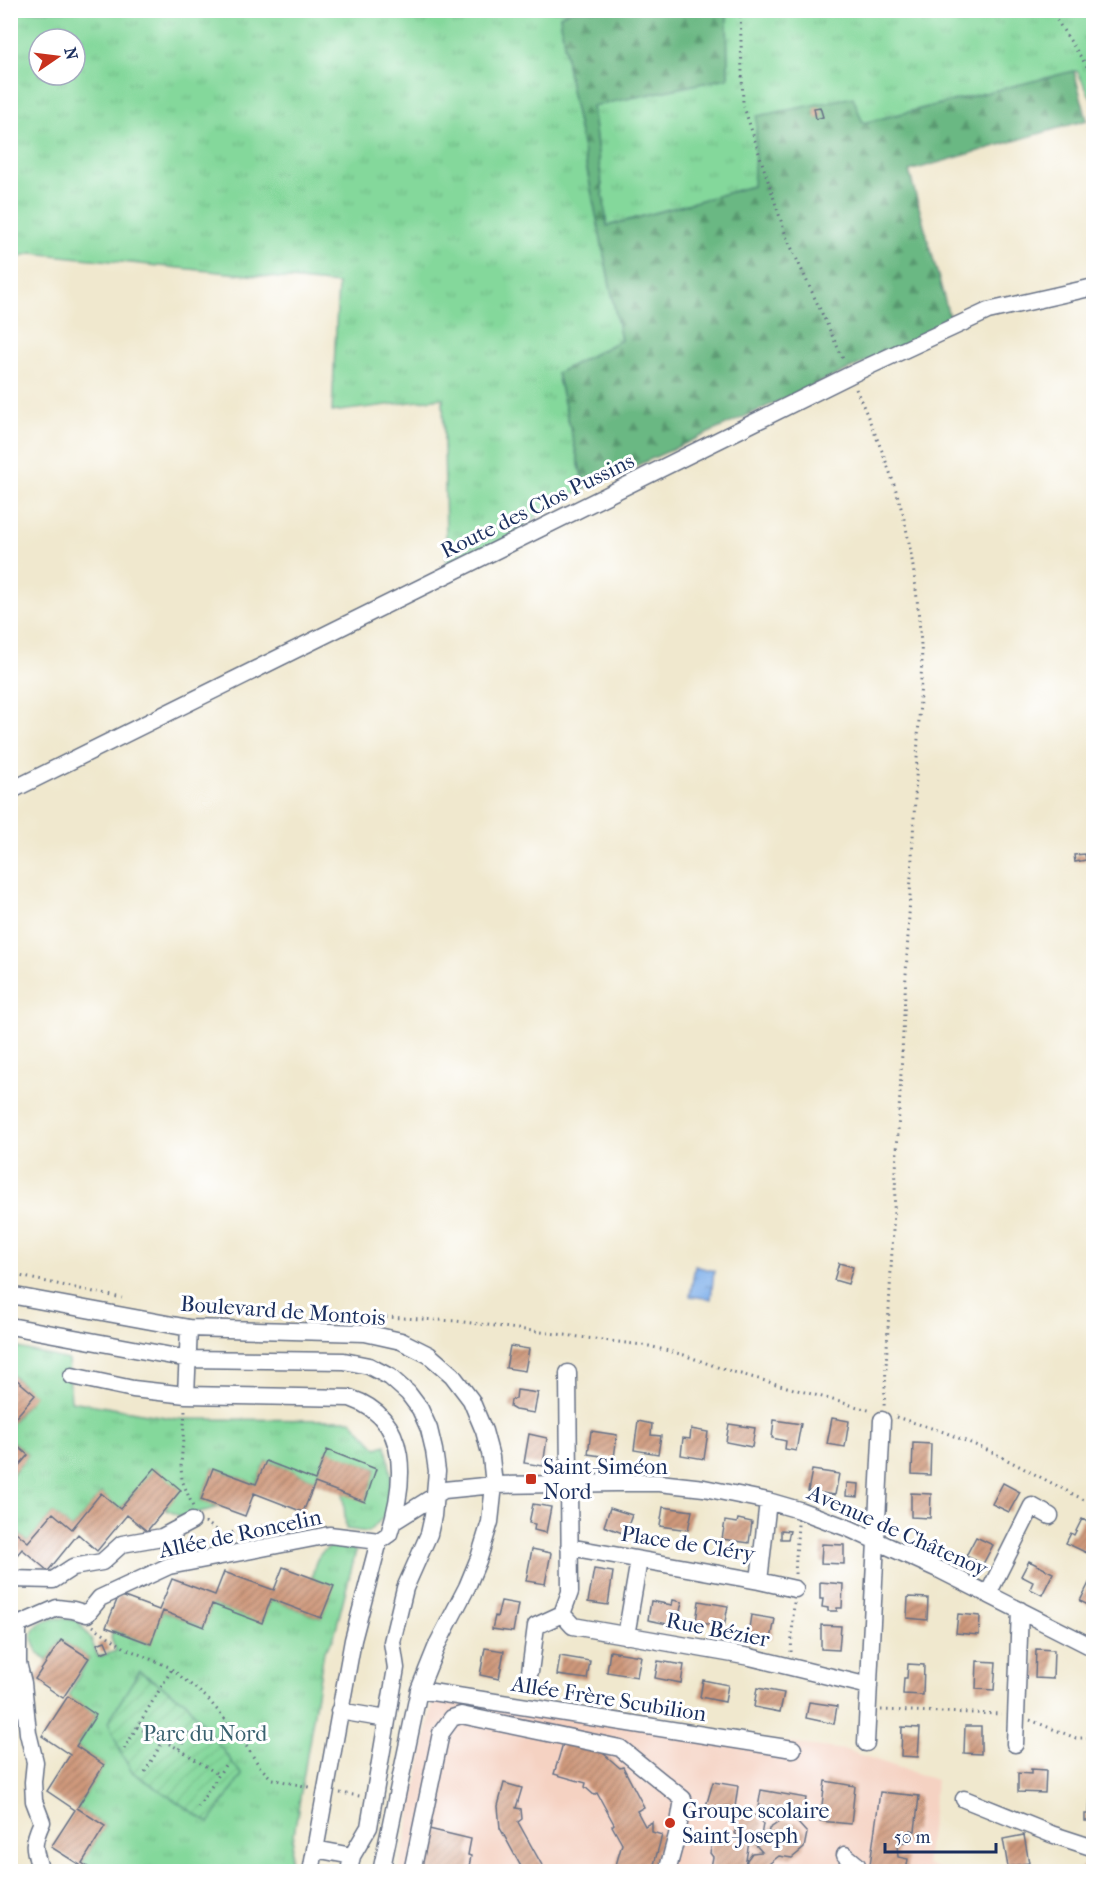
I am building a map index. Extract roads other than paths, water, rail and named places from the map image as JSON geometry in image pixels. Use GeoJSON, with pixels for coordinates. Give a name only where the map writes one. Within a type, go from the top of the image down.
{"type":"FeatureCollection","features":[{"type":"Feature","properties":{"kind":"street","name":"Route des Clos Pussins"},"geometry":{"type":"LineString","coordinates":[[10,791],[850,375],[988,311],[1094,287]]}},
{"type":"Feature","properties":{"kind":"street","name":"Boulevard de Montois"},"geometry":{"type":"LineString","coordinates":[[10,1295],[189,1328],[365,1333],[400,1341],[429,1355],[452,1375],[471,1400],[484,1431],[491,1457],[494,1485],[489,1522],[479,1558],[467,1587],[438,1643],[419,1690],[381,1872]]}},
{"type":"Feature","properties":{"kind":"street"},"geometry":{"type":"LineString","coordinates":[[10,1326],[188,1359],[344,1361],[369,1366],[390,1377],[408,1393],[420,1409],[429,1429],[437,1471],[434,1516],[429,1534],[405,1588],[392,1642],[396,1668],[369,1827],[350,1864],[315,1849]]}},
{"type":"Feature","properties":{"kind":"street"},"geometry":{"type":"LineString","coordinates":[[186,1395],[189,1328]]}},
{"type":"Feature","properties":{"kind":"street"},"geometry":{"type":"LineString","coordinates":[[530,1672],[536,1626],[562,1614],[570,1592],[568,1373]]}},
{"type":"Feature","properties":{"kind":"street"},"geometry":{"type":"LineString","coordinates":[[72,1376],[133,1389],[186,1395],[350,1398],[366,1403],[378,1413],[395,1438],[401,1479],[393,1522],[389,1534],[379,1541],[353,1640],[311,1872]]}},
{"type":"Feature","properties":{"kind":"street"},"geometry":{"type":"LineString","coordinates":[[866,1743],[883,1414]]}},
{"type":"Feature","properties":{"kind":"street","name":"Avenue de Châtenoy"},"geometry":{"type":"LineString","coordinates":[[393,1522],[444,1490],[494,1485],[659,1483],[704,1488],[768,1501],[876,1540],[1094,1648]]}},
{"type":"Feature","properties":{"kind":"street","name":"Place de Cléry"},"geometry":{"type":"LineString","coordinates":[[569,1547],[759,1581],[768,1501]]}},
{"type":"Feature","properties":{"kind":"street"},"geometry":{"type":"LineString","coordinates":[[988,1594],[1032,1506],[1050,1516]]}},
{"type":"Feature","properties":{"kind":"street"},"geometry":{"type":"LineString","coordinates":[[10,1579],[53,1580],[73,1567],[102,1562],[122,1544],[162,1537],[192,1521]]}},
{"type":"Feature","properties":{"kind":"street","name":"Allée de Roncelin"},"geometry":{"type":"LineString","coordinates":[[14,1624],[57,1608],[87,1614],[100,1598],[169,1566],[328,1535],[379,1541]]}},
{"type":"Feature","properties":{"kind":"street"},"geometry":{"type":"LineString","coordinates":[[626,1636],[639,1560]]}},
{"type":"Feature","properties":{"kind":"street"},"geometry":{"type":"LineString","coordinates":[[759,1581],[795,1589]]}},
{"type":"Feature","properties":{"kind":"street"},"geometry":{"type":"LineString","coordinates":[[1015,1744],[1020,1610]]}},
{"type":"Feature","properties":{"kind":"street","name":"Rue Bézier"},"geometry":{"type":"LineString","coordinates":[[562,1614],[573,1626],[750,1657],[869,1686]]}},
{"type":"Feature","properties":{"kind":"street"},"geometry":{"type":"LineString","coordinates":[[14,1624],[14,1669],[23,1683],[28,1733],[35,1762],[34,1801],[42,1822],[33,1850],[41,1872]]}},
{"type":"Feature","properties":{"kind":"street","name":"Allée Frère Scubilion"},"geometry":{"type":"LineString","coordinates":[[419,1690],[793,1749]]}},
{"type":"Feature","properties":{"kind":"street"},"geometry":{"type":"LineString","coordinates":[[339,1711],[387,1719]]}},
{"type":"Feature","properties":{"kind":"street"},"geometry":{"type":"LineString","coordinates":[[412,1872],[441,1733],[452,1718],[461,1715],[620,1748],[683,1799],[677,1835],[667,1872]]}},
{"type":"Feature","properties":{"kind":"street"},"geometry":{"type":"LineString","coordinates":[[963,1799],[1051,1834],[1094,1848]]}},
{"type":"Feature","properties":{"kind":"street"},"geometry":{"type":"LineString","coordinates":[[845,1855],[857,1865],[859,1872]]}},
{"type":"Feature","properties":{"kind":"water"},"geometry":{"type":"Polygon","coordinates":[[[695,1266],[714,1271],[711,1299],[690,1296],[695,1266]]]}},
{"type":"Feature","properties":{"kind":"place","name":"Saint-Siméon Nord"},"geometry":{"type":"Point","coordinates":[531,1479]}},
{"type":"Feature","properties":{"kind":"place","name":"Groupe scolaire Saint-Joseph"},"geometry":{"type":"Point","coordinates":[670,1823]}},
{"type":"Feature","properties":{"kind":"park label","name":"Parc du Nord"},"geometry":{"type":"Point","coordinates":[205,1733]}}]}
